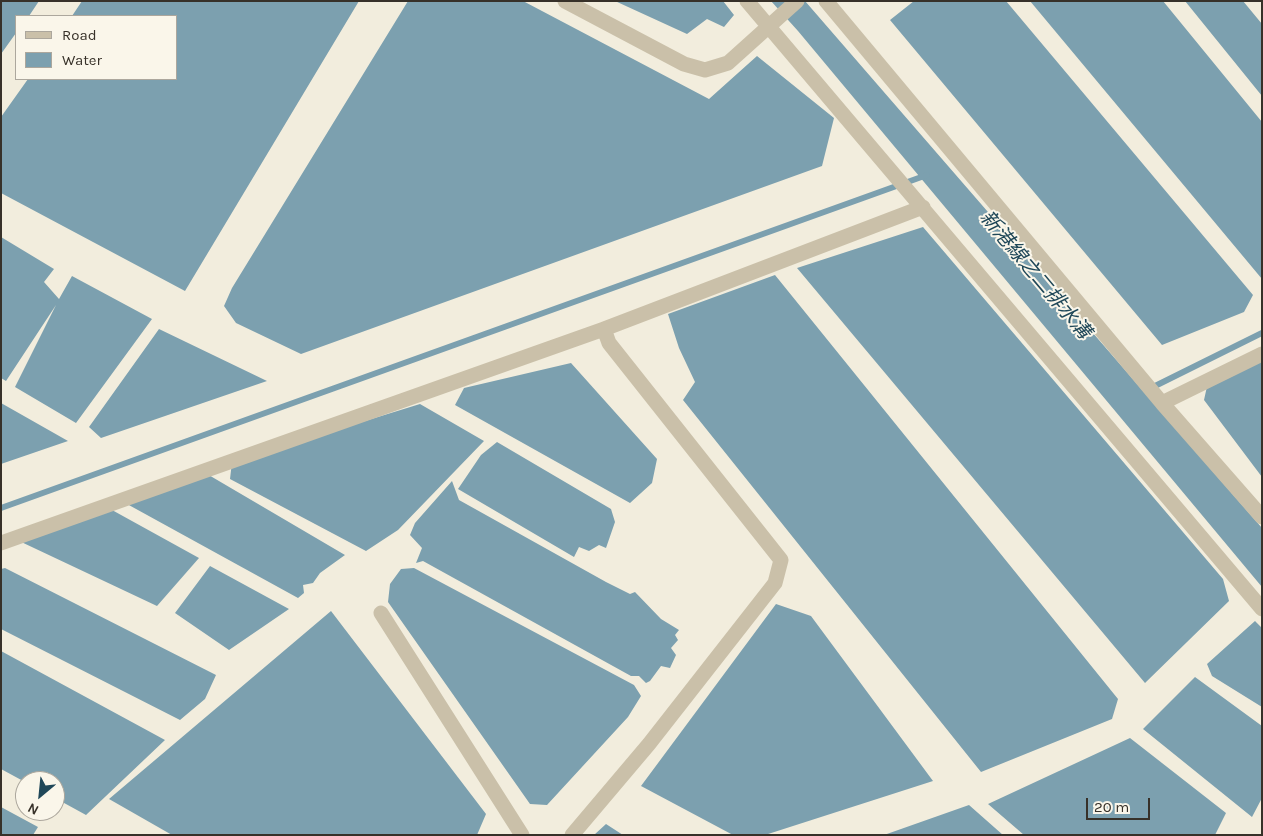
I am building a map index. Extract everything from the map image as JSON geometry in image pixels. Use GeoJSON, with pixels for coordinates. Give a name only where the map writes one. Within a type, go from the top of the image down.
{"type":"FeatureCollection","features":[{"type":"Feature","properties":{"kind":"street"},"geometry":{"type":"LineString","coordinates":[[565,1],[684,64],[705,70],[728,63],[797,1]]}},
{"type":"Feature","properties":{"kind":"street"},"geometry":{"type":"LineString","coordinates":[[747,1],[1262,609]]}},
{"type":"Feature","properties":{"kind":"street"},"geometry":{"type":"LineString","coordinates":[[826,1],[1162,403],[1262,517]]}},
{"type":"Feature","properties":{"kind":"street"},"geometry":{"type":"LineString","coordinates":[[1,543],[604,329],[923,207]]}},
{"type":"Feature","properties":{"kind":"street"},"geometry":{"type":"LineString","coordinates":[[572,835],[649,744],[774,583],[781,560],[609,343],[604,329]]}},
{"type":"Feature","properties":{"kind":"street"},"geometry":{"type":"LineString","coordinates":[[1162,403],[1262,354]]}},
{"type":"Feature","properties":{"kind":"street"},"geometry":{"type":"LineString","coordinates":[[381,613],[522,835]]}},
{"type":"Feature","properties":{"kind":"water"},"geometry":{"type":"Polygon","coordinates":[[[1,1],[39,1],[30,15],[15,15],[15,34],[1,54],[1,1]]]}},
{"type":"Feature","properties":{"kind":"water"},"geometry":{"type":"Polygon","coordinates":[[[82,1],[359,1],[185,291],[1,193],[1,117],[27,80],[178,80],[178,15],[73,15],[82,1]]]}},
{"type":"Feature","properties":{"kind":"water"},"geometry":{"type":"Polygon","coordinates":[[[408,1],[523,1],[709,99],[757,56],[834,118],[822,166],[301,354],[236,323],[224,306],[232,288],[408,1]]]}},
{"type":"Feature","properties":{"kind":"water"},"geometry":{"type":"Polygon","coordinates":[[[615,1],[723,1],[734,15],[724,27],[707,19],[687,34],[615,1]]]}},
{"type":"Feature","properties":{"kind":"water","name":"新港線之二排水溝"},"geometry":{"type":"Polygon","coordinates":[[[771,1],[805,1],[1262,528],[1262,587],[798,31],[771,1]]]}},
{"type":"Feature","properties":{"kind":"water"},"geometry":{"type":"Polygon","coordinates":[[[914,1],[1006,1],[1253,295],[1244,312],[1162,345],[890,20],[914,1]]]}},
{"type":"Feature","properties":{"kind":"water"},"geometry":{"type":"Polygon","coordinates":[[[1030,1],[1163,1],[1262,122],[1262,279],[1030,1]]]}},
{"type":"Feature","properties":{"kind":"water"},"geometry":{"type":"Polygon","coordinates":[[[1185,1],[1243,1],[1262,24],[1262,96],[1185,1]]]}},
{"type":"Feature","properties":{"kind":"water"},"geometry":{"type":"Polygon","coordinates":[[[923,227],[1223,579],[1229,601],[1145,683],[797,268],[923,227]]]}},
{"type":"Feature","properties":{"kind":"water"},"geometry":{"type":"Polygon","coordinates":[[[1,237],[54,269],[44,282],[59,299],[72,276],[152,319],[76,423],[15,387],[56,305],[6,381],[1,378],[1,237]]]}},
{"type":"Feature","properties":{"kind":"water"},"geometry":{"type":"Polygon","coordinates":[[[775,275],[1118,699],[1112,719],[981,772],[683,400],[695,382],[679,348],[668,314],[775,275]]]}},
{"type":"Feature","properties":{"kind":"water"},"geometry":{"type":"Polygon","coordinates":[[[159,329],[267,381],[101,438],[89,427],[159,329]]]}},
{"type":"Feature","properties":{"kind":"water"},"geometry":{"type":"Polygon","coordinates":[[[1262,357],[1262,477],[1204,400],[1208,382],[1262,357]]]}},
{"type":"Feature","properties":{"kind":"water"},"geometry":{"type":"Polygon","coordinates":[[[571,363],[657,459],[652,483],[630,503],[455,405],[464,388],[571,363]]]}},
{"type":"Feature","properties":{"kind":"water"},"geometry":{"type":"Polygon","coordinates":[[[1,403],[68,441],[1,464],[1,403]]]}},
{"type":"Feature","properties":{"kind":"water"},"geometry":{"type":"Polygon","coordinates":[[[420,404],[484,441],[398,530],[366,551],[230,479],[232,462],[420,404]]]}},
{"type":"Feature","properties":{"kind":"water"},"geometry":{"type":"Polygon","coordinates":[[[497,442],[611,509],[615,522],[606,548],[599,545],[589,551],[579,547],[574,557],[458,489],[481,455],[497,442]]]}},
{"type":"Feature","properties":{"kind":"water"},"geometry":{"type":"Polygon","coordinates":[[[207,474],[345,555],[320,573],[313,583],[303,585],[304,593],[298,598],[127,504],[207,474]]]}},
{"type":"Feature","properties":{"kind":"water"},"geometry":{"type":"Polygon","coordinates":[[[452,481],[459,500],[606,582],[630,594],[635,592],[661,619],[679,630],[675,635],[678,640],[671,648],[676,655],[670,668],[661,666],[650,681],[646,683],[639,676],[631,676],[423,561],[416,563],[422,548],[410,535],[415,523],[452,481]]]}},
{"type":"Feature","properties":{"kind":"water"},"geometry":{"type":"Polygon","coordinates":[[[112,510],[199,558],[157,606],[17,540],[112,510]]]}},
{"type":"Feature","properties":{"kind":"water"},"geometry":{"type":"Polygon","coordinates":[[[210,566],[289,609],[229,650],[175,613],[210,566]]]}},
{"type":"Feature","properties":{"kind":"water"},"geometry":{"type":"Polygon","coordinates":[[[5,568],[216,675],[205,699],[180,720],[1,629],[1,569],[5,568]]]}},
{"type":"Feature","properties":{"kind":"water"},"geometry":{"type":"Polygon","coordinates":[[[414,568],[634,685],[641,696],[628,717],[547,805],[530,804],[388,602],[390,584],[401,569],[414,568]]]}},
{"type":"Feature","properties":{"kind":"water"},"geometry":{"type":"Polygon","coordinates":[[[776,604],[811,616],[933,781],[765,835],[733,835],[641,786],[776,604]]]}},
{"type":"Feature","properties":{"kind":"water"},"geometry":{"type":"Polygon","coordinates":[[[331,611],[486,814],[477,835],[172,835],[109,799],[331,611]]]}},
{"type":"Feature","properties":{"kind":"water"},"geometry":{"type":"Polygon","coordinates":[[[1255,621],[1262,628],[1262,707],[1212,676],[1207,664],[1255,621]]]}},
{"type":"Feature","properties":{"kind":"water"},"geometry":{"type":"Polygon","coordinates":[[[1,651],[165,740],[86,815],[65,803],[65,771],[15,771],[15,777],[1,769],[1,651]]]}},
{"type":"Feature","properties":{"kind":"water"},"geometry":{"type":"Polygon","coordinates":[[[1195,677],[1262,726],[1262,798],[1252,817],[1143,729],[1195,677]]]}},
{"type":"Feature","properties":{"kind":"water"},"geometry":{"type":"Polygon","coordinates":[[[1130,738],[1226,813],[1215,835],[1024,835],[988,804],[1130,738]]]}},
{"type":"Feature","properties":{"kind":"water"},"geometry":{"type":"Polygon","coordinates":[[[969,805],[1003,835],[884,835],[969,805]]]}},
{"type":"Feature","properties":{"kind":"water"},"geometry":{"type":"Polygon","coordinates":[[[1,807],[15,815],[15,821],[27,821],[38,827],[33,835],[1,835],[1,807]]]}},
{"type":"Feature","properties":{"kind":"water"},"geometry":{"type":"Polygon","coordinates":[[[606,824],[623,835],[594,835],[606,824]]]}},
{"type":"Feature","properties":{"kind":"waterway"},"geometry":{"type":"LineString","coordinates":[[1,508],[927,175]]}},
{"type":"Feature","properties":{"kind":"waterway"},"geometry":{"type":"LineString","coordinates":[[1151,388],[1262,333]]}}]}
